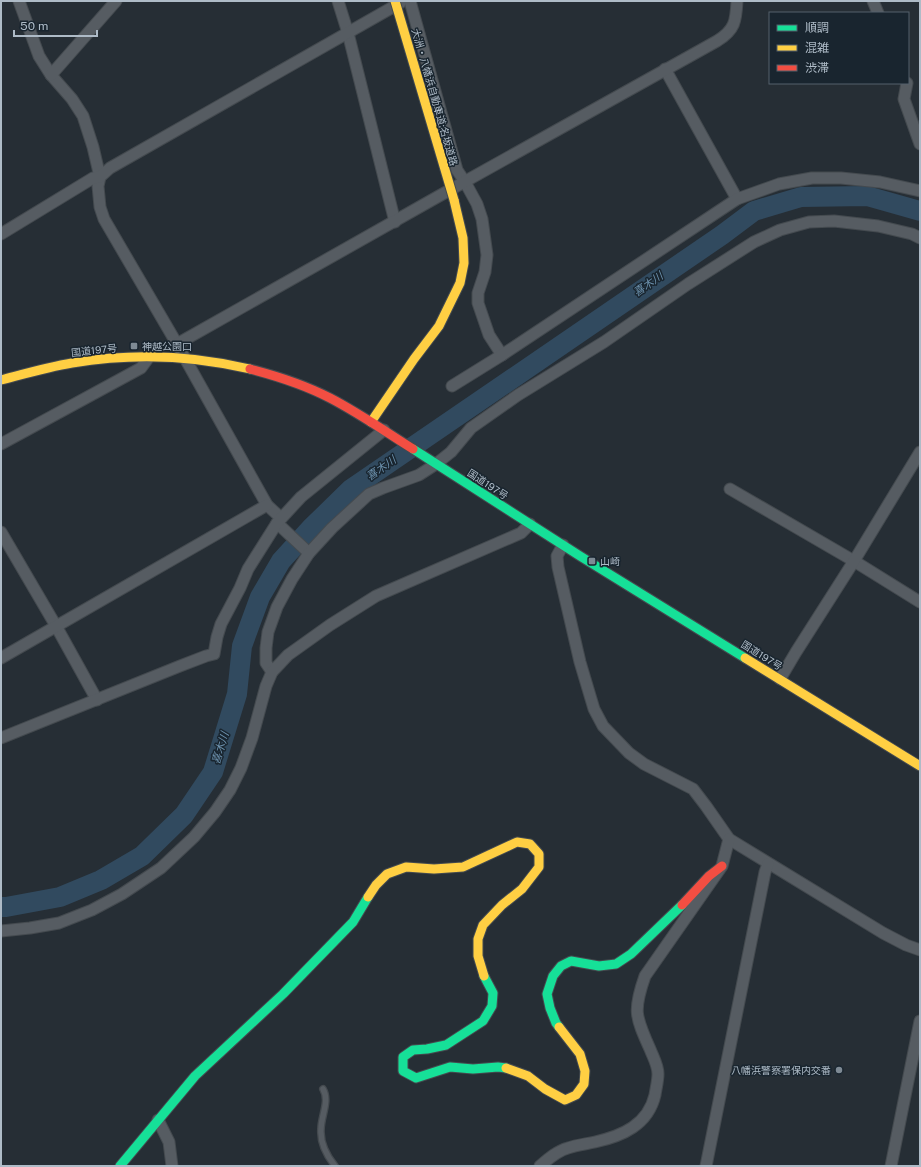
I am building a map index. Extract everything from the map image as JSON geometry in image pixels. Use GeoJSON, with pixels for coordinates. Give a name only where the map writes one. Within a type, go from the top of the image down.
{"type":"FeatureCollection","features":[{"type":"Feature","properties":{"kind":"main road","name":"大洲・八幡浜自動車道;名坂道路"},"geometry":{"type":"LineString","coordinates":[[371,422],[414,359],[439,326],[460,283],[464,263],[463,238],[454,200],[395,1]]}},
{"type":"Feature","properties":{"kind":"main road","name":"国道197号"},"geometry":{"type":"LineString","coordinates":[[1,380],[73,363],[109,358],[185,358],[227,364],[263,372],[317,392],[338,402],[388,432],[563,545],[920,766]]}},
{"type":"Feature","properties":{"kind":"main road"},"geometry":{"type":"LineString","coordinates":[[120,1166],[195,1076],[283,994],[353,922],[376,885],[387,874],[406,867],[434,869],[463,867],[517,842],[530,844],[539,854],[539,867],[522,889],[502,905],[483,924],[478,939],[478,956],[485,979],[493,993],[492,1006],[483,1021],[446,1045],[413,1050],[403,1057],[403,1071],[416,1078],[450,1067],[473,1069],[498,1067],[510,1069],[528,1076],[545,1089],[565,1100],[576,1095],[584,1084],[585,1071],[580,1054],[556,1023],[550,1008],[547,994],[553,976],[561,966],[571,961],[599,966],[616,964],[631,954],[682,905],[709,876],[722,866]]}},
{"type":"Feature","properties":{"kind":"street"},"geometry":{"type":"LineString","coordinates":[[19,1],[39,56],[83,116],[93,147],[100,177],[98,186],[100,208],[104,219],[178,344],[267,505],[279,522],[307,551]]}},
{"type":"Feature","properties":{"kind":"street"},"geometry":{"type":"LineString","coordinates":[[52,75],[116,1]]}},
{"type":"Feature","properties":{"kind":"street"},"geometry":{"type":"LineString","coordinates":[[338,1],[348,33],[395,222]]}},
{"type":"Feature","properties":{"kind":"street"},"geometry":{"type":"LineString","coordinates":[[1,234],[93,178],[100,177],[110,168],[404,1]]}},
{"type":"Feature","properties":{"kind":"street"},"geometry":{"type":"LineString","coordinates":[[410,1],[457,170],[477,204],[482,219],[487,255],[485,272],[478,293],[478,302],[489,335],[502,355]]}},
{"type":"Feature","properties":{"kind":"street"},"geometry":{"type":"LineString","coordinates":[[178,344],[726,35],[732,28],[736,17],[737,1]]}},
{"type":"Feature","properties":{"kind":"street"},"geometry":{"type":"LineString","coordinates":[[873,1],[878,12]]}},
{"type":"Feature","properties":{"kind":"street"},"geometry":{"type":"LineString","coordinates":[[665,69],[737,199]]}},
{"type":"Feature","properties":{"kind":"street"},"geometry":{"type":"LineString","coordinates":[[907,84],[904,99],[920,144]]}},
{"type":"Feature","properties":{"kind":"street"},"geometry":{"type":"LineString","coordinates":[[452,386],[502,355],[737,199],[779,184],[812,178],[840,178],[880,182],[920,191]]}},
{"type":"Feature","properties":{"kind":"street"},"geometry":{"type":"LineString","coordinates":[[272,672],[266,663],[268,632],[277,607],[292,578],[307,551],[369,494],[419,475],[432,461],[451,452],[471,428],[518,395],[604,342],[688,284],[754,242],[780,230],[809,222],[834,221],[878,226],[912,234],[920,238]]}},
{"type":"Feature","properties":{"kind":"street"},"geometry":{"type":"LineString","coordinates":[[1,444],[141,368],[149,357]]}},
{"type":"Feature","properties":{"kind":"street"},"geometry":{"type":"LineString","coordinates":[[1,738],[180,666],[214,654],[221,624],[248,569],[279,522],[301,497],[388,432]]}},
{"type":"Feature","properties":{"kind":"street"},"geometry":{"type":"LineString","coordinates":[[780,679],[920,452]]}},
{"type":"Feature","properties":{"kind":"street"},"geometry":{"type":"LineString","coordinates":[[730,489],[854,561],[920,602]]}},
{"type":"Feature","properties":{"kind":"street"},"geometry":{"type":"LineString","coordinates":[[1,658],[267,505]]}},
{"type":"Feature","properties":{"kind":"street"},"geometry":{"type":"LineString","coordinates":[[1,931],[59,923],[92,910],[122,894],[161,868],[188,842],[215,812],[230,790],[242,768],[266,686],[272,672],[288,655],[330,625],[376,596],[521,533],[530,524]]}},
{"type":"Feature","properties":{"kind":"street"},"geometry":{"type":"LineString","coordinates":[[1,532],[97,700]]}},
{"type":"Feature","properties":{"kind":"street"},"geometry":{"type":"LineString","coordinates":[[563,545],[557,556],[558,567],[580,662],[594,709],[603,726],[629,753],[644,764],[693,789],[729,839],[768,864],[906,946],[920,950]]}},
{"type":"Feature","properties":{"kind":"street"},"geometry":{"type":"LineString","coordinates":[[540,1166],[551,1156],[566,1148],[597,1142],[628,1131],[642,1121],[653,1105],[658,1079],[658,1068],[639,1025],[636,1010],[638,995],[645,976],[722,866],[729,839]]}},
{"type":"Feature","properties":{"kind":"street"},"geometry":{"type":"LineString","coordinates":[[706,1166],[765,872],[768,864]]}},
{"type":"Feature","properties":{"kind":"street"},"geometry":{"type":"LineString","coordinates":[[891,1166],[920,1021]]}},
{"type":"Feature","properties":{"kind":"street"},"geometry":{"type":"LineString","coordinates":[[158,1120],[169,1142],[172,1166]]}},
{"type":"Feature","properties":{"kind":"lane"},"geometry":{"type":"LineString","coordinates":[[324,1089],[326,1094],[321,1129],[323,1144],[330,1160],[335,1166]]}},
{"type":"Feature","properties":{"kind":"waterway","name":"喜木川"},"geometry":{"type":"LineString","coordinates":[[1,907],[60,897],[101,880],[142,856],[184,815],[213,772],[237,694],[242,646],[260,597],[281,561],[311,528],[351,489],[722,235],[754,211],[801,197],[867,196],[920,211]]}},
{"type":"Feature","properties":{"kind":"traffic: fast"},"geometry":{"type":"LineString","coordinates":[[413,449],[580,556],[745,658]]}},
{"type":"Feature","properties":{"kind":"traffic: fast"},"geometry":{"type":"LineString","coordinates":[[120,1166],[195,1076],[283,994],[353,922],[368,897]]}},
{"type":"Feature","properties":{"kind":"traffic: fast"},"geometry":{"type":"LineString","coordinates":[[559,1027],[550,1008],[547,994],[553,976],[561,966],[571,961],[599,966],[616,964],[631,954],[682,905]]}},
{"type":"Feature","properties":{"kind":"traffic: fast"},"geometry":{"type":"LineString","coordinates":[[484,976],[493,993],[492,1006],[483,1021],[446,1045],[413,1050],[403,1057],[403,1071],[416,1078],[450,1067],[473,1069],[498,1067],[506,1068]]}},
{"type":"Feature","properties":{"kind":"traffic: slow"},"geometry":{"type":"LineString","coordinates":[[395,1],[454,200]]}},
{"type":"Feature","properties":{"kind":"traffic: slow"},"geometry":{"type":"LineString","coordinates":[[371,422],[414,359],[439,326],[460,283],[464,263],[463,238],[454,200]]}},
{"type":"Feature","properties":{"kind":"traffic: slow"},"geometry":{"type":"LineString","coordinates":[[1,380],[63,365],[94,360],[139,357],[184,358],[228,364],[250,369]]}},
{"type":"Feature","properties":{"kind":"traffic: slow"},"geometry":{"type":"LineString","coordinates":[[745,658],[920,766]]}},
{"type":"Feature","properties":{"kind":"traffic: slow"},"geometry":{"type":"LineString","coordinates":[[368,897],[376,885],[387,874],[406,867],[434,869],[463,867],[517,842],[530,844],[539,854],[539,867],[522,889],[502,905],[483,925],[478,939],[478,956],[484,976]]}},
{"type":"Feature","properties":{"kind":"traffic: slow"},"geometry":{"type":"LineString","coordinates":[[506,1068],[528,1076],[545,1089],[565,1100],[576,1095],[584,1084],[585,1071],[580,1054],[559,1027]]}},
{"type":"Feature","properties":{"kind":"traffic: jam"},"geometry":{"type":"LineString","coordinates":[[250,369],[291,381],[320,393],[351,410],[413,449]]}},
{"type":"Feature","properties":{"kind":"traffic: jam"},"geometry":{"type":"LineString","coordinates":[[682,905],[709,876],[722,866]]}},
{"type":"Feature","properties":{"kind":"place","name":"神越公園口"},"geometry":{"type":"Point","coordinates":[134,346]}},
{"type":"Feature","properties":{"kind":"place","name":"山崎"},"geometry":{"type":"Point","coordinates":[592,561]}},
{"type":"Feature","properties":{"kind":"place","name":"八幡浜警察署保内交番"},"geometry":{"type":"Point","coordinates":[839,1070]}}]}
